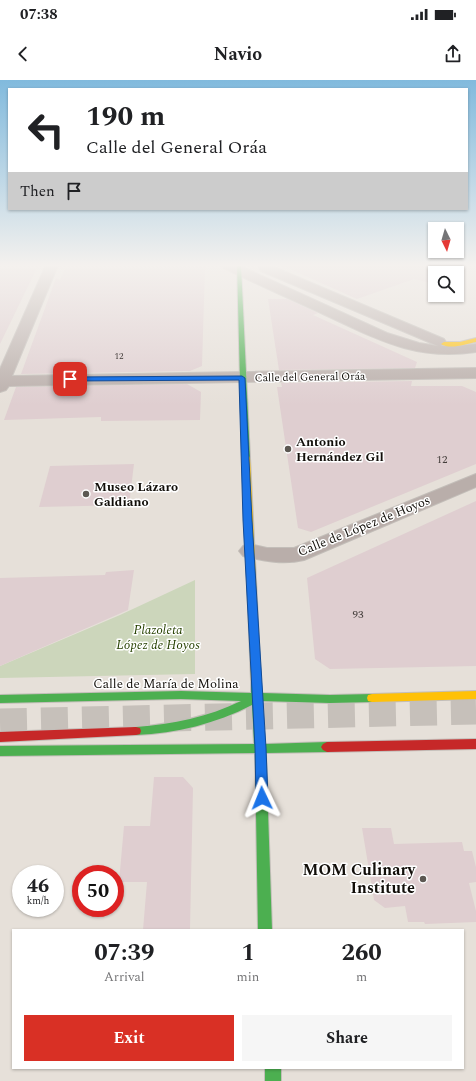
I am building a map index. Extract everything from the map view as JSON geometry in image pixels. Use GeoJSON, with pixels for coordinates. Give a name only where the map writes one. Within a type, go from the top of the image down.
{"type":"FeatureCollection","features":[{"type":"Feature","properties":{"kind":"main road"},"geometry":{"type":"LineString","coordinates":[[240,312],[242,378],[260,748],[265,929]]}},
{"type":"Feature","properties":{"kind":"main road"},"geometry":{"type":"LineString","coordinates":[[444,344],[460,344],[476,340]]}},
{"type":"Feature","properties":{"kind":"main road","name":"Calle de María de Molina"},"geometry":{"type":"LineString","coordinates":[[0,699],[181,695],[330,699],[476,695]]}},
{"type":"Feature","properties":{"kind":"main road"},"geometry":{"type":"LineString","coordinates":[[0,736],[162,730],[184,727],[221,715],[257,697]]}},
{"type":"Feature","properties":{"kind":"main road"},"geometry":{"type":"LineString","coordinates":[[0,751],[476,744]]}},
{"type":"Feature","properties":{"kind":"main road"},"geometry":{"type":"LineString","coordinates":[[272,1069],[273,1081]]}},
{"type":"Feature","properties":{"kind":"street"},"geometry":{"type":"LineString","coordinates":[[1,383],[32,312]]}},
{"type":"Feature","properties":{"kind":"street"},"geometry":{"type":"LineString","coordinates":[[326,312],[398,343],[409,346],[438,352],[459,352],[476,348]]}},
{"type":"Feature","properties":{"kind":"street"},"geometry":{"type":"LineString","coordinates":[[366,312],[431,340],[444,344]]}},
{"type":"Feature","properties":{"kind":"street"},"geometry":{"type":"LineString","coordinates":[[409,346],[416,351],[452,365],[476,372]]}},
{"type":"Feature","properties":{"kind":"street","name":"Calle del General Oráa"},"geometry":{"type":"LineString","coordinates":[[1,383],[476,372]]}},
{"type":"Feature","properties":{"kind":"street","name":"Calle de López de Hoyos"},"geometry":{"type":"LineString","coordinates":[[250,551],[267,555],[297,555],[476,480]]}},
{"type":"Feature","properties":{"kind":"green space","name":"Plazoleta López de Hoyos"},"geometry":{"type":"Polygon","coordinates":[[[195,580],[195,674],[0,678],[0,666],[120,615],[195,580]]]}},
{"type":"Feature","properties":{"kind":"building"},"geometry":{"type":"Polygon","coordinates":[[[0,312],[16,312],[0,344],[0,312]]]}},
{"type":"Feature","properties":{"kind":"building"},"geometry":{"type":"Polygon","coordinates":[[[44,312],[204,312],[202,366],[190,371],[21,374],[44,312]]]}},
{"type":"Feature","properties":{"kind":"building"},"geometry":{"type":"Polygon","coordinates":[[[270,312],[315,312],[318,313],[313,315],[417,362],[415,368],[279,370],[270,312]]]}},
{"type":"Feature","properties":{"kind":"building"},"geometry":{"type":"Polygon","coordinates":[[[412,381],[411,386],[462,386],[476,392],[476,464],[311,532],[298,528],[277,387],[282,387],[281,383],[412,381]]]}},
{"type":"Feature","properties":{"kind":"building"},"geometry":{"type":"Polygon","coordinates":[[[187,384],[201,392],[200,420],[101,421],[101,417],[4,420],[16,387],[187,384]]]}},
{"type":"Feature","properties":{"kind":"building"},"geometry":{"type":"Polygon","coordinates":[[[134,464],[129,505],[39,507],[50,466],[134,464]]]}},
{"type":"Feature","properties":{"kind":"building"},"geometry":{"type":"Polygon","coordinates":[[[476,501],[476,666],[330,669],[315,659],[307,578],[476,501]]]}},
{"type":"Feature","properties":{"kind":"building"},"geometry":{"type":"Polygon","coordinates":[[[134,570],[128,610],[0,666],[0,578],[105,575],[106,572],[134,570]]]}},
{"type":"Feature","properties":{"kind":"building"},"geometry":{"type":"Polygon","coordinates":[[[154,777],[183,777],[193,788],[190,929],[143,929],[147,882],[124,882],[124,865],[121,865],[124,826],[150,826],[154,777]]]}},
{"type":"Feature","properties":{"kind":"building","name":"MOM Culinary Institute"},"geometry":{"type":"Polygon","coordinates":[[[362,828],[391,828],[394,844],[462,842],[464,851],[472,851],[476,867],[476,882],[469,883],[476,911],[476,922],[425,924],[424,922],[408,922],[405,906],[385,908],[374,900],[362,828]]]}},
{"type":"Feature","properties":{"kind":"tunnel"},"geometry":{"type":"LineString","coordinates":[[0,722],[476,711]]}},
{"type":"Feature","properties":{"kind":"traffic: fast"},"geometry":{"type":"LineString","coordinates":[[241,312],[246,458]]}},
{"type":"Feature","properties":{"kind":"traffic: fast"},"geometry":{"type":"LineString","coordinates":[[256,681],[260,748],[265,929]]}},
{"type":"Feature","properties":{"kind":"traffic: fast"},"geometry":{"type":"LineString","coordinates":[[0,699],[181,695],[330,699],[372,698]]}},
{"type":"Feature","properties":{"kind":"traffic: fast"},"geometry":{"type":"LineString","coordinates":[[136,731],[182,726],[197,722],[225,713],[254,699]]}},
{"type":"Feature","properties":{"kind":"traffic: fast"},"geometry":{"type":"LineString","coordinates":[[0,751],[208,750],[327,747]]}},
{"type":"Feature","properties":{"kind":"traffic: fast"},"geometry":{"type":"LineString","coordinates":[[273,1069],[273,1081]]}},
{"type":"Feature","properties":{"kind":"traffic: slow"},"geometry":{"type":"LineString","coordinates":[[444,344],[460,344],[476,340]]}},
{"type":"Feature","properties":{"kind":"traffic: slow"},"geometry":{"type":"LineString","coordinates":[[246,458],[256,681]]}},
{"type":"Feature","properties":{"kind":"traffic: slow"},"geometry":{"type":"LineString","coordinates":[[372,698],[476,695]]}},
{"type":"Feature","properties":{"kind":"traffic: jam"},"geometry":{"type":"LineString","coordinates":[[0,737],[136,731]]}},
{"type":"Feature","properties":{"kind":"traffic: jam"},"geometry":{"type":"LineString","coordinates":[[327,747],[476,744]]}},
{"type":"Feature","properties":{"kind":"place","name":"Antonio Hernández Gil"},"geometry":{"type":"Point","coordinates":[288,449]}},
{"type":"Feature","properties":{"kind":"place","name":"Museo Lázaro Galdiano"},"geometry":{"type":"Point","coordinates":[86,494]}},
{"type":"Feature","properties":{"kind":"place","name":"MOM Culinary Institute"},"geometry":{"type":"Point","coordinates":[423,879]}},
{"type":"Feature","properties":{"kind":"route"},"geometry":{"type":"LineString","coordinates":[[70,379],[242,378],[262,798]]}}]}
